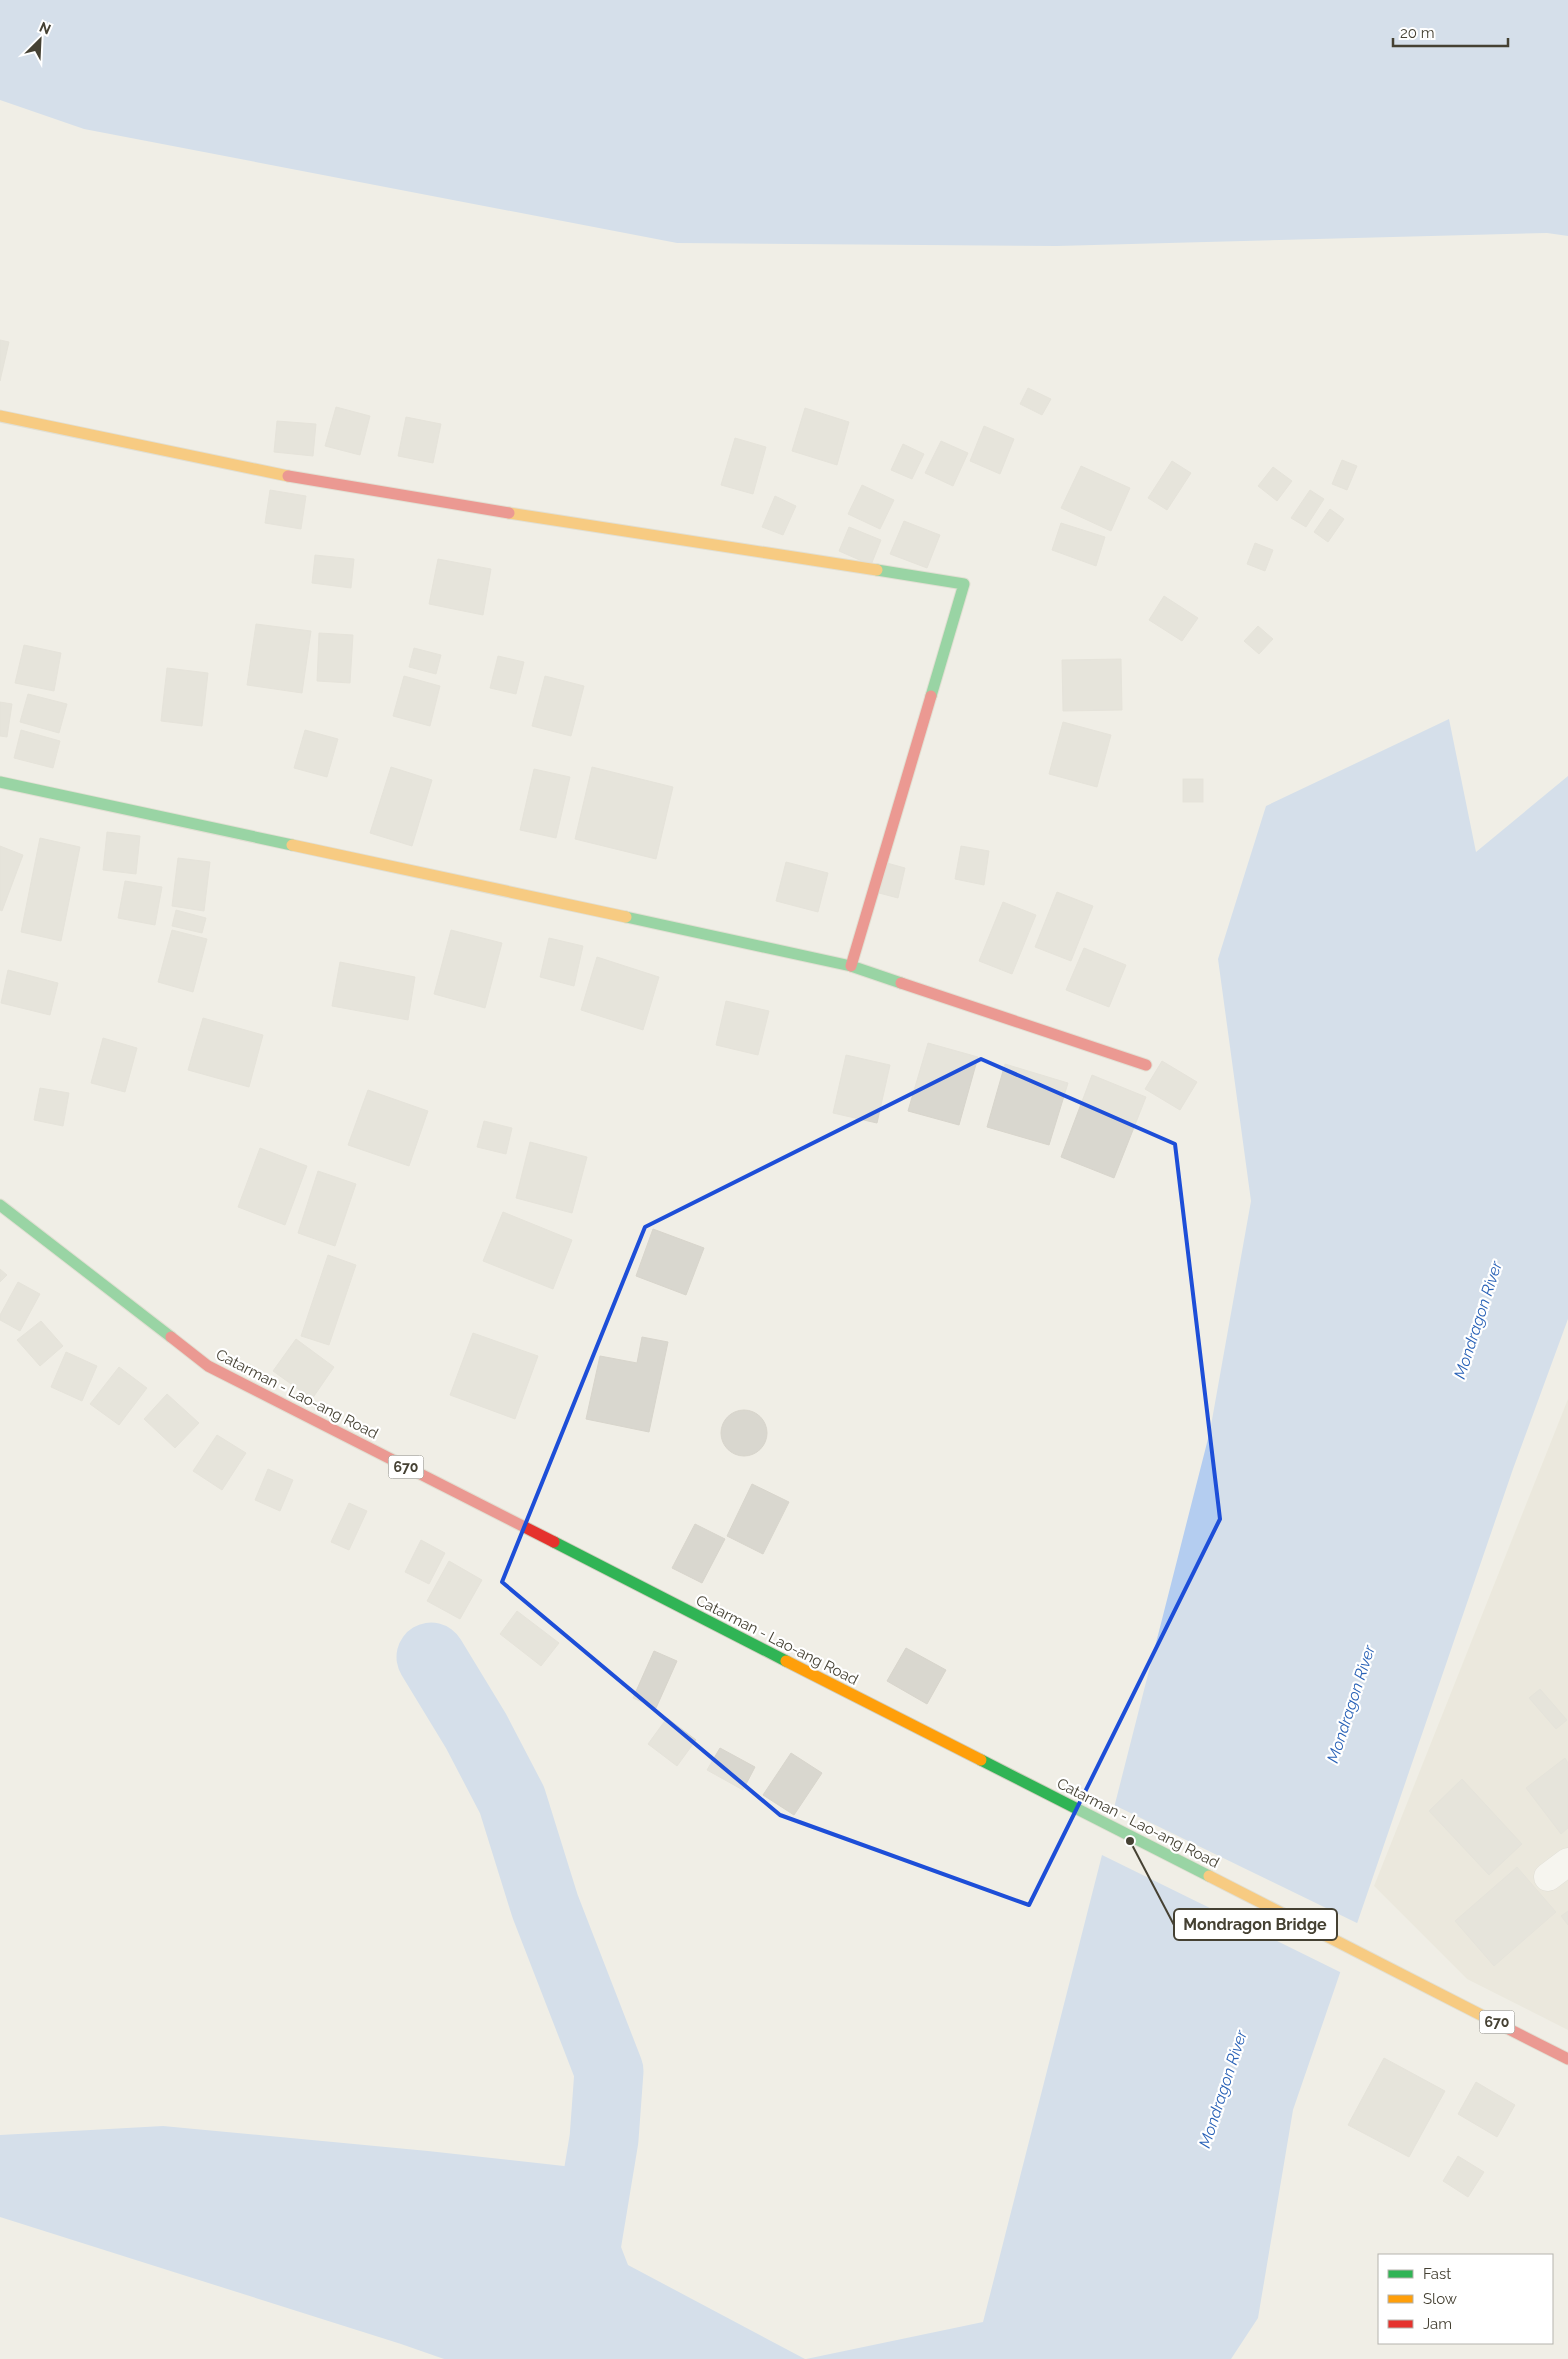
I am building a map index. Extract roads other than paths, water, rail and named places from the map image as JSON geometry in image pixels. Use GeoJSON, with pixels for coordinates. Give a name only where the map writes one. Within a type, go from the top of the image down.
{"type":"FeatureCollection","features":[{"type":"Feature","properties":{"kind":"street"},"geometry":{"type":"LineString","coordinates":[[0,416],[326,484],[964,584],[851,966]]}},
{"type":"Feature","properties":{"kind":"street"},"geometry":{"type":"LineString","coordinates":[[0,782],[851,966],[1146,1065]]}},
{"type":"Feature","properties":{"kind":"street","name":"Catarman - Lao-ang Road"},"geometry":{"type":"LineString","coordinates":[[0,1205],[208,1366],[1568,2059]]}},
{"type":"Feature","properties":{"kind":"water"},"geometry":{"type":"Polygon","coordinates":[[[0,0],[1568,0],[1568,236],[1547,233],[1057,246],[677,243],[84,129],[0,100],[0,0]]]}},
{"type":"Feature","properties":{"kind":"water","name":"Mondragon River"},"geometry":{"type":"Polygon","coordinates":[[[1449,719],[1476,852],[1568,776],[1568,1319],[1513,1469],[1293,2110],[1258,2318],[1231,2359],[806,2359],[983,2322],[1210,1431],[1251,1201],[1218,959],[1266,806],[1449,719]]]}},
{"type":"Feature","properties":{"kind":"water"},"geometry":{"type":"Polygon","coordinates":[[[163,2126],[428,2151],[591,2169],[628,2265],[805,2359],[444,2359],[0,2217],[0,2135],[163,2126]]]}},
{"type":"Feature","properties":{"kind":"waterway"},"geometry":{"type":"LineString","coordinates":[[431,1657],[476,1731],[512,1800],[545,1906],[609,2071],[604,2139],[581,2278]]}},
{"type":"Feature","properties":{"kind":"place","name":"Mondragon Bridge"},"geometry":{"type":"Point","coordinates":[1130,1841]}}]}
